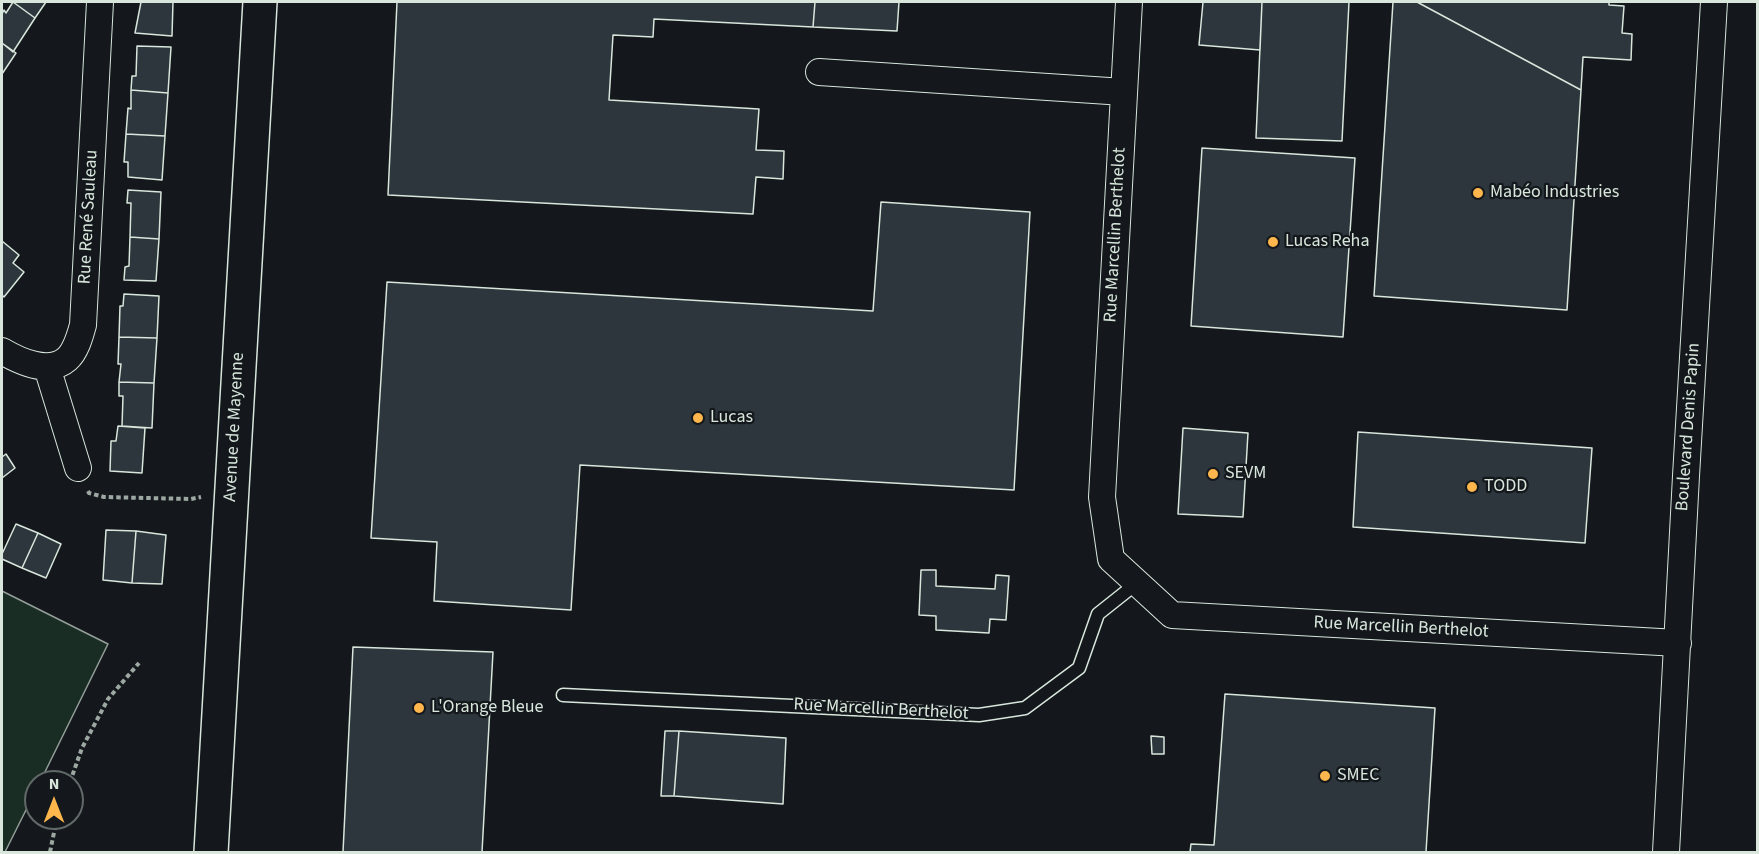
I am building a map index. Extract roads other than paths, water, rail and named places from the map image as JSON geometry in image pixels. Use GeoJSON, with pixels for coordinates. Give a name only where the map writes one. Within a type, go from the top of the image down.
{"type":"FeatureCollection","features":[{"type":"Feature","properties":{"kind":"main road","name":"Avenue de Mayenne"},"geometry":{"type":"LineString","coordinates":[[212,852],[260,2]]}},
{"type":"Feature","properties":{"kind":"street","name":"Rue René Sauleau"},"geometry":{"type":"LineString","coordinates":[[47,367],[67,359],[78,341],[83,325],[100,2]]}},
{"type":"Feature","properties":{"kind":"street","name":"Rue Marcellin Berthelot"},"geometry":{"type":"LineString","coordinates":[[1129,2],[1102,497],[1111,559],[1172,615],[1678,644]]}},
{"type":"Feature","properties":{"kind":"street","name":"Boulevard Denis Papin"},"geometry":{"type":"LineString","coordinates":[[1666,852],[1714,2]]}},
{"type":"Feature","properties":{"kind":"street"},"geometry":{"type":"LineString","coordinates":[[819,72],[1124,92]]}},
{"type":"Feature","properties":{"kind":"street"},"geometry":{"type":"LineString","coordinates":[[2,351],[21,362],[47,367],[78,468]]}},
{"type":"Feature","properties":{"kind":"lane","name":"Rue Marcellin Berthelot"},"geometry":{"type":"LineString","coordinates":[[563,695],[980,715],[1025,708],[1078,668],[1098,614],[1137,583]]}},
{"type":"Feature","properties":{"kind":"place","name":"Mabéo Industries"},"geometry":{"type":"Point","coordinates":[1478,193]}},
{"type":"Feature","properties":{"kind":"place","name":"Lucas Reha"},"geometry":{"type":"Point","coordinates":[1273,242]}},
{"type":"Feature","properties":{"kind":"place","name":"Lucas"},"geometry":{"type":"Point","coordinates":[698,418]}},
{"type":"Feature","properties":{"kind":"place","name":"SEVM"},"geometry":{"type":"Point","coordinates":[1213,474]}},
{"type":"Feature","properties":{"kind":"place","name":"TODD"},"geometry":{"type":"Point","coordinates":[1472,487]}},
{"type":"Feature","properties":{"kind":"place","name":"L'Orange Bleue"},"geometry":{"type":"Point","coordinates":[419,708]}},
{"type":"Feature","properties":{"kind":"place","name":"SMEC"},"geometry":{"type":"Point","coordinates":[1325,776]}}]}
